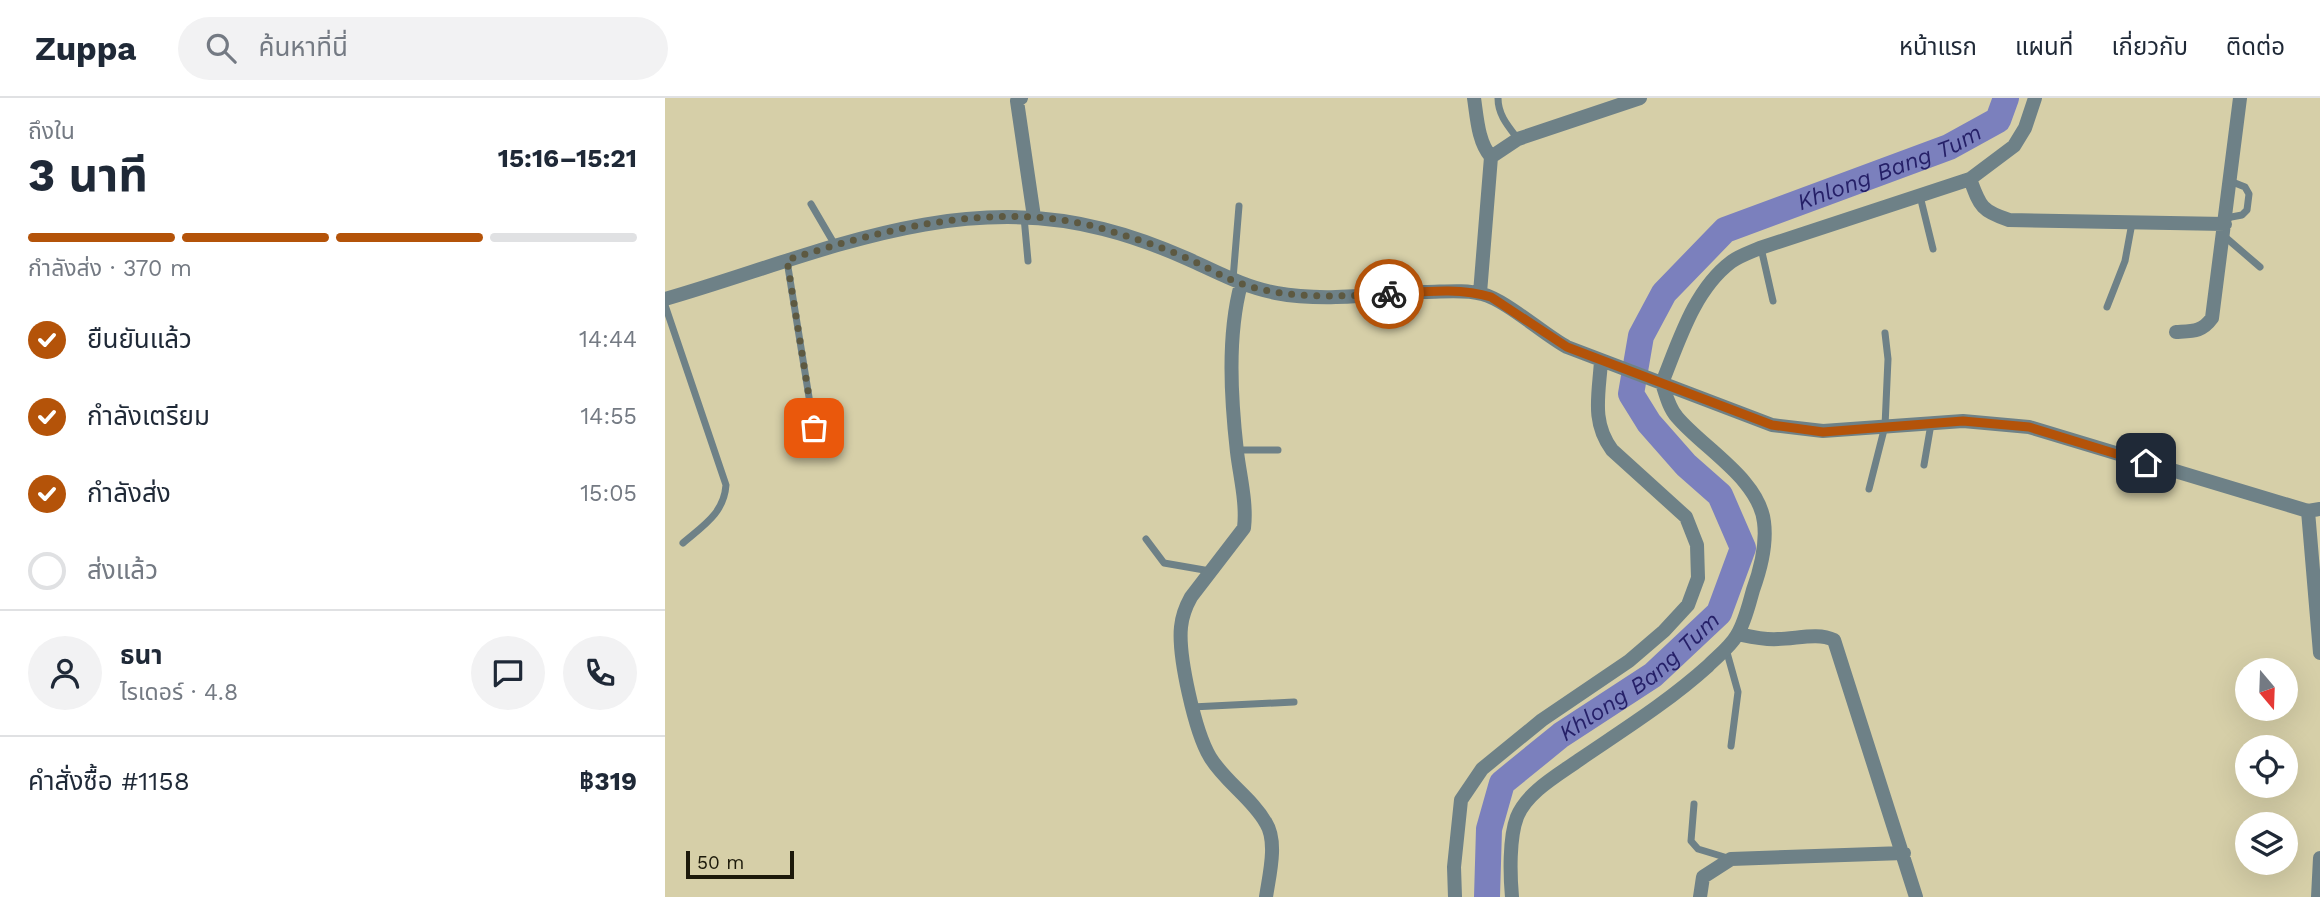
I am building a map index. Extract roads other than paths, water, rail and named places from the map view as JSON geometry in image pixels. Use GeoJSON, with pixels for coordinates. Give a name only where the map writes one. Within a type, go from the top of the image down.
{"type":"FeatureCollection","features":[{"type":"Feature","properties":{"kind":"street"},"geometry":{"type":"LineString","coordinates":[[1021,98],[1017,101],[1029,216]]}},
{"type":"Feature","properties":{"kind":"street"},"geometry":{"type":"LineString","coordinates":[[1474,98],[1481,136],[1492,157],[1480,293]]}},
{"type":"Feature","properties":{"kind":"street"},"geometry":{"type":"LineString","coordinates":[[1492,157],[1518,139],[1640,98]]}},
{"type":"Feature","properties":{"kind":"street"},"geometry":{"type":"LineString","coordinates":[[1659,382],[1710,282],[1733,261],[1761,248],[1970,179],[2014,146],[2025,128],[2035,98]]}},
{"type":"Feature","properties":{"kind":"street"},"geometry":{"type":"LineString","coordinates":[[2176,332],[2198,331],[2206,327],[2212,318],[2240,98]]}},
{"type":"Feature","properties":{"kind":"street"},"geometry":{"type":"LineString","coordinates":[[1970,179],[1980,205],[1988,214],[2009,220],[2225,226]]}},
{"type":"Feature","properties":{"kind":"street"},"geometry":{"type":"LineString","coordinates":[[665,299],[835,244],[881,232],[999,215],[1029,216],[1114,233],[1165,249],[1237,282],[1277,293],[1306,296],[1456,291],[1480,293],[1491,297],[1567,347],[1772,425],[1823,432],[1963,421],[2029,427],[2314,510],[2320,653]]}},
{"type":"Feature","properties":{"kind":"street"},"geometry":{"type":"LineString","coordinates":[[1237,282],[1231,345],[1237,450],[1246,514],[1244,528],[1186,605],[1181,628],[1182,651],[1192,707],[1202,741],[1211,759],[1267,823],[1271,842],[1266,897]]}},
{"type":"Feature","properties":{"kind":"street"},"geometry":{"type":"LineString","coordinates":[[1455,897],[1454,867],[1461,800],[1482,769],[1542,720],[1629,662],[1688,605],[1698,578],[1697,545],[1686,517],[1612,450],[1603,438],[1597,421],[1605,363]]}},
{"type":"Feature","properties":{"kind":"street"},"geometry":{"type":"LineString","coordinates":[[1512,897],[1511,878],[1517,818],[1531,797],[1558,775],[1668,700],[1726,649],[1738,634],[1758,578],[1764,551],[1764,521],[1761,509],[1743,482],[1676,416],[1659,382]]}},
{"type":"Feature","properties":{"kind":"street"},"geometry":{"type":"LineString","coordinates":[[1738,634],[1761,639],[1826,636],[1834,640],[1916,897]]}},
{"type":"Feature","properties":{"kind":"street"},"geometry":{"type":"LineString","coordinates":[[1700,897],[1703,877],[1731,859],[1904,853]]}},
{"type":"Feature","properties":{"kind":"street"},"geometry":{"type":"LineString","coordinates":[[2318,897],[2320,858]]}},
{"type":"Feature","properties":{"kind":"lane"},"geometry":{"type":"LineString","coordinates":[[1498,98],[1504,122],[1518,139]]}},
{"type":"Feature","properties":{"kind":"lane"},"geometry":{"type":"LineString","coordinates":[[2230,181],[2245,187],[2249,194],[2247,210],[2225,226],[2260,267]]}},
{"type":"Feature","properties":{"kind":"lane"},"geometry":{"type":"LineString","coordinates":[[1919,195],[1933,249]]}},
{"type":"Feature","properties":{"kind":"lane"},"geometry":{"type":"LineString","coordinates":[[811,204],[835,244]]}},
{"type":"Feature","properties":{"kind":"lane"},"geometry":{"type":"LineString","coordinates":[[1237,282],[1240,206]]}},
{"type":"Feature","properties":{"kind":"lane"},"geometry":{"type":"LineString","coordinates":[[1028,261],[1029,216]]}},
{"type":"Feature","properties":{"kind":"lane"},"geometry":{"type":"LineString","coordinates":[[2107,307],[2125,261],[2132,222]]}},
{"type":"Feature","properties":{"kind":"lane"},"geometry":{"type":"LineString","coordinates":[[1761,248],[1773,301]]}},
{"type":"Feature","properties":{"kind":"lane"},"geometry":{"type":"LineString","coordinates":[[787,260],[814,428]]}},
{"type":"Feature","properties":{"kind":"lane"},"geometry":{"type":"LineString","coordinates":[[665,305],[726,485],[725,498],[718,513],[683,542]]}},
{"type":"Feature","properties":{"kind":"lane"},"geometry":{"type":"LineString","coordinates":[[1869,489],[1885,426],[1888,359],[1885,333]]}},
{"type":"Feature","properties":{"kind":"lane"},"geometry":{"type":"LineString","coordinates":[[1924,465],[1931,423]]}},
{"type":"Feature","properties":{"kind":"lane"},"geometry":{"type":"LineString","coordinates":[[1237,450],[1278,450]]}},
{"type":"Feature","properties":{"kind":"lane"},"geometry":{"type":"LineString","coordinates":[[1146,539],[1164,563],[1212,571]]}},
{"type":"Feature","properties":{"kind":"lane"},"geometry":{"type":"LineString","coordinates":[[1726,649],[1738,692],[1731,746]]}},
{"type":"Feature","properties":{"kind":"lane"},"geometry":{"type":"LineString","coordinates":[[1192,707],[1294,702]]}},
{"type":"Feature","properties":{"kind":"lane"},"geometry":{"type":"LineString","coordinates":[[1694,804],[1691,841],[1698,849],[1731,859]]}},
{"type":"Feature","properties":{"kind":"waterway","name":"Khlong Bang Tum"},"geometry":{"type":"LineString","coordinates":[[1487,897],[1489,829],[1502,783],[1561,735],[1653,675],[1719,613],[1743,548],[1720,495],[1686,465],[1649,423],[1631,394],[1641,336],[1664,293],[1725,230],[1949,147],[1998,120],[2006,98]]}}]}
